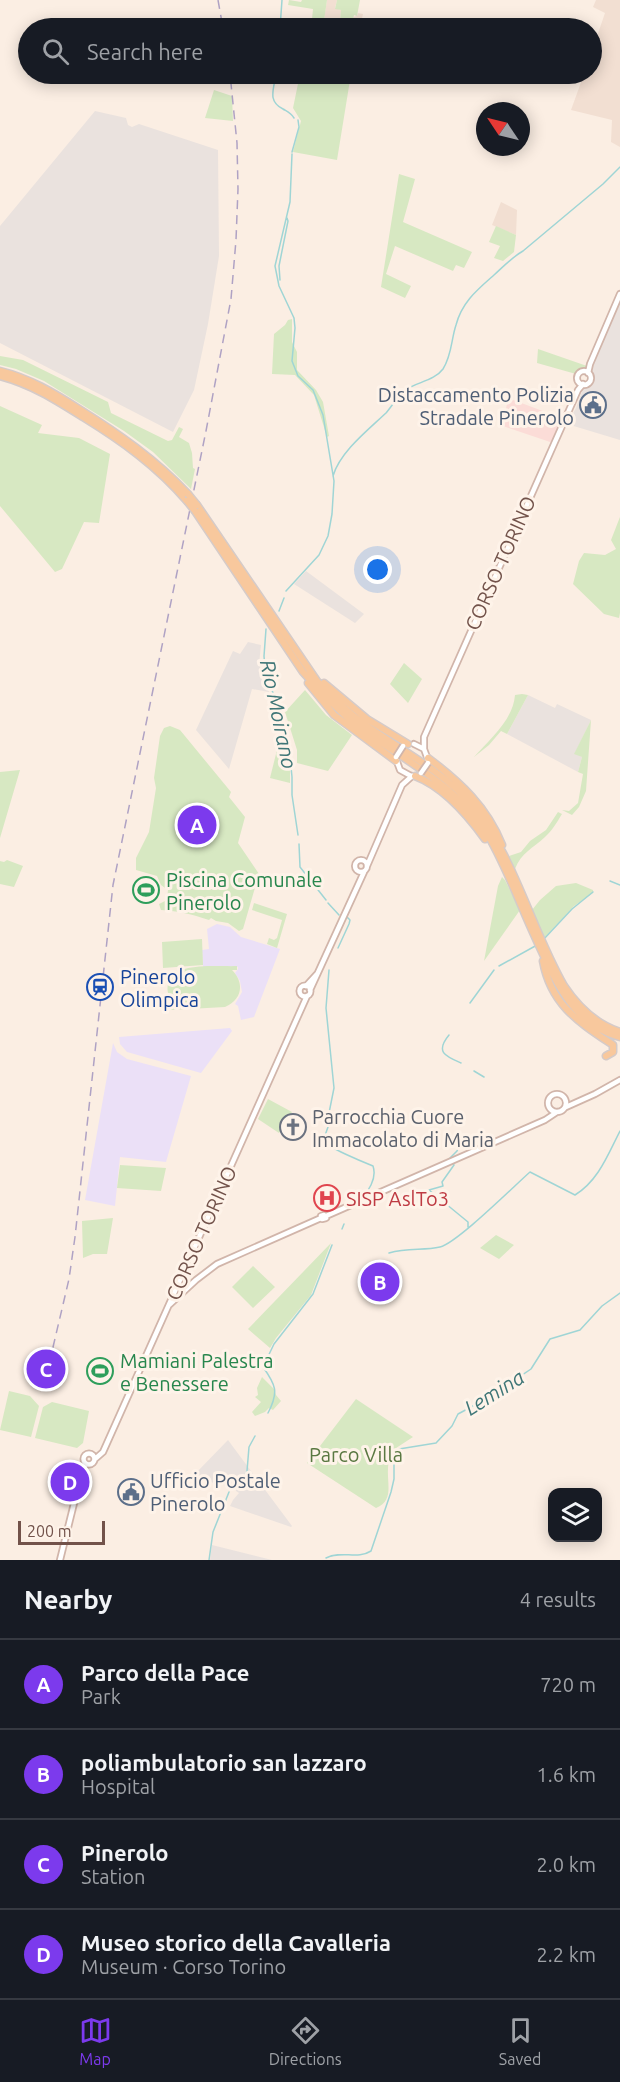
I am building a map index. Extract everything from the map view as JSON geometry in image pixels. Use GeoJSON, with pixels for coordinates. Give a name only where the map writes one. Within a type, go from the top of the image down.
{"type":"FeatureCollection","features":[{"type":"Feature","properties":{"kind":"main road"},"geometry":{"type":"LineString","coordinates":[[586,372],[591,377],[590,381],[581,383],[578,374],[586,372],[620,294]]}},
{"type":"Feature","properties":{"kind":"main road"},"geometry":{"type":"LineString","coordinates":[[0,371],[42,387],[112,430],[152,459],[196,508],[304,669],[319,697],[334,715],[396,759],[402,785]]}},
{"type":"Feature","properties":{"kind":"main road"},"geometry":{"type":"LineString","coordinates":[[0,376],[41,392],[116,438],[188,498]]}},
{"type":"Feature","properties":{"kind":"main road","name":"CORSO TORINO"},"geometry":{"type":"LineString","coordinates":[[423,736],[581,383]]}},
{"type":"Feature","properties":{"kind":"main road"},"geometry":{"type":"LineString","coordinates":[[304,669],[352,707],[408,745],[424,749]]}},
{"type":"Feature","properties":{"kind":"main road"},"geometry":{"type":"LineString","coordinates":[[304,669],[347,717],[433,777],[458,798],[482,827],[503,860],[560,989],[577,1011],[596,1027],[620,1037]]}},
{"type":"Feature","properties":{"kind":"main road"},"geometry":{"type":"LineString","coordinates":[[396,759],[408,745],[423,736],[428,760],[461,784],[479,804],[498,835],[503,860],[528,924],[560,980],[580,1007],[595,1020],[620,1032]]}},
{"type":"Feature","properties":{"kind":"main road"},"geometry":{"type":"LineString","coordinates":[[308,988],[299,989],[304,996],[318,971],[402,785],[416,775],[428,760]]}},
{"type":"Feature","properties":{"kind":"main road"},"geometry":{"type":"LineString","coordinates":[[400,770],[416,775],[438,789],[458,807],[503,860]]}},
{"type":"Feature","properties":{"kind":"main road"},"geometry":{"type":"LineString","coordinates":[[361,872],[355,869],[355,863],[371,855]]}},
{"type":"Feature","properties":{"kind":"main road"},"geometry":{"type":"LineString","coordinates":[[363,860],[367,866]]}},
{"type":"Feature","properties":{"kind":"main road"},"geometry":{"type":"LineString","coordinates":[[540,944],[539,951],[547,980],[552,989],[578,1021],[613,1045],[613,1052],[606,1056]]}},
{"type":"Feature","properties":{"kind":"main road","name":"CORSO TORINO"},"geometry":{"type":"LineString","coordinates":[[95,1459],[103,1452],[303,1005],[304,996]]}},
{"type":"Feature","properties":{"kind":"main road"},"geometry":{"type":"LineString","coordinates":[[168,1306],[217,1264],[545,1120],[620,1080]]}},
{"type":"Feature","properties":{"kind":"main road"},"geometry":{"type":"LineString","coordinates":[[545,1120],[550,1113],[548,1101],[552,1095],[560,1094],[566,1099],[579,1101]]}},
{"type":"Feature","properties":{"kind":"main road"},"geometry":{"type":"LineString","coordinates":[[566,1099],[566,1107]]}},
{"type":"Feature","properties":{"kind":"main road"},"geometry":{"type":"LineString","coordinates":[[549,1108],[557,1112]]}},
{"type":"Feature","properties":{"kind":"main road"},"geometry":{"type":"LineString","coordinates":[[60,1560],[81,1475],[86,1464],[84,1460],[87,1455],[92,1455],[95,1459],[93,1464],[86,1464]]}},
{"type":"Feature","properties":{"kind":"shaded area"},"geometry":{"type":"Polygon","coordinates":[[[327,0],[337,0],[335,8],[341,10],[340,18],[324,18],[327,0]]]}},
{"type":"Feature","properties":{"kind":"shaded area"},"geometry":{"type":"Polygon","coordinates":[[[596,0],[620,0],[620,147],[611,142],[612,120],[571,110],[580,84],[602,84],[602,22],[605,13],[593,7],[596,0]]]}},
{"type":"Feature","properties":{"kind":"shaded area"},"geometry":{"type":"Polygon","coordinates":[[[358,13],[363,14],[362,18],[350,18],[357,16],[358,13]]]}},
{"type":"Feature","properties":{"kind":"shaded area"},"geometry":{"type":"Polygon","coordinates":[[[95,111],[126,118],[128,125],[132,127],[139,124],[218,150],[219,256],[194,390],[173,432],[0,343],[0,226],[95,111]]]}},
{"type":"Feature","properties":{"kind":"shaded area"},"geometry":{"type":"Polygon","coordinates":[[[501,202],[517,210],[516,235],[492,225],[501,202]]]}},
{"type":"Feature","properties":{"kind":"shaded area"},"geometry":{"type":"Polygon","coordinates":[[[620,300],[620,440],[567,424],[583,389],[590,385],[594,378],[591,367],[620,300]]]}},
{"type":"Feature","properties":{"kind":"shaded area"},"geometry":{"type":"Polygon","coordinates":[[[508,398],[564,419],[553,443],[503,426],[508,398]]]}},
{"type":"Feature","properties":{"kind":"shaded area"},"geometry":{"type":"Polygon","coordinates":[[[306,571],[364,614],[355,623],[294,584],[306,571]]]}},
{"type":"Feature","properties":{"kind":"shaded area"},"geometry":{"type":"Polygon","coordinates":[[[248,642],[261,645],[259,664],[269,692],[252,689],[229,769],[196,730],[233,651],[240,654],[248,642]]]}},
{"type":"Feature","properties":{"kind":"shaded area"},"geometry":{"type":"Polygon","coordinates":[[[528,695],[555,708],[557,704],[591,720],[575,753],[582,757],[578,772],[507,734],[528,695]]]}},
{"type":"Feature","properties":{"kind":"shaded area"},"geometry":{"type":"Polygon","coordinates":[[[217,924],[230,927],[241,937],[280,949],[254,1017],[241,1020],[238,1006],[235,1004],[242,992],[240,981],[235,973],[238,967],[203,968],[202,950],[209,949],[207,929],[217,924]]]}},
{"type":"Feature","properties":{"kind":"shaded area"},"geometry":{"type":"Polygon","coordinates":[[[230,1028],[232,1031],[201,1073],[127,1052],[120,1044],[119,1037],[230,1028]]]}},
{"type":"Feature","properties":{"kind":"shaded area"},"geometry":{"type":"Polygon","coordinates":[[[113,1043],[117,1052],[127,1059],[191,1076],[166,1162],[120,1157],[115,1206],[85,1200],[113,1043]]]}},
{"type":"Feature","properties":{"kind":"shaded area"},"geometry":{"type":"Polygon","coordinates":[[[228,1440],[291,1527],[230,1506],[239,1493],[236,1488],[197,1479],[195,1474],[228,1440]]]}},
{"type":"Feature","properties":{"kind":"shaded area"},"geometry":{"type":"Polygon","coordinates":[[[212,1545],[272,1560],[210,1560],[212,1545]]]}},
{"type":"Feature","properties":{"kind":"green space"},"geometry":{"type":"Polygon","coordinates":[[[289,0],[301,2],[302,0],[327,0],[324,18],[312,18],[313,9],[288,5],[289,0]]]}},
{"type":"Feature","properties":{"kind":"green space"},"geometry":{"type":"Polygon","coordinates":[[[337,0],[360,0],[357,16],[354,15],[353,18],[340,18],[341,10],[335,9],[337,0]]]}},
{"type":"Feature","properties":{"kind":"green space"},"geometry":{"type":"Polygon","coordinates":[[[298,84],[349,84],[337,160],[293,152],[301,121],[293,108],[298,84]]]}},
{"type":"Feature","properties":{"kind":"green space"},"geometry":{"type":"Polygon","coordinates":[[[214,90],[232,96],[233,121],[205,118],[214,90]]]}},
{"type":"Feature","properties":{"kind":"green space"},"geometry":{"type":"Polygon","coordinates":[[[399,174],[415,179],[403,222],[472,252],[464,268],[456,265],[453,271],[395,246],[386,274],[411,286],[405,298],[381,287],[399,174]]]}},
{"type":"Feature","properties":{"kind":"green space"},"geometry":{"type":"Polygon","coordinates":[[[496,226],[516,235],[514,252],[503,261],[494,258],[500,246],[489,242],[496,226]]]}},
{"type":"Feature","properties":{"kind":"green space"},"geometry":{"type":"Polygon","coordinates":[[[292,319],[292,342],[297,352],[297,370],[316,390],[323,402],[329,436],[327,437],[314,395],[295,375],[272,374],[274,334],[292,319]]]}},
{"type":"Feature","properties":{"kind":"green space"},"geometry":{"type":"Polygon","coordinates":[[[538,349],[587,366],[576,374],[537,363],[538,349]]]}},
{"type":"Feature","properties":{"kind":"green space"},"geometry":{"type":"Polygon","coordinates":[[[0,356],[23,360],[108,402],[111,413],[168,441],[172,440],[179,427],[183,429],[179,437],[189,443],[195,469],[191,489],[153,452],[124,431],[44,381],[0,365],[0,356]]]}},
{"type":"Feature","properties":{"kind":"green space"},"geometry":{"type":"Polygon","coordinates":[[[0,406],[42,425],[38,433],[79,438],[110,454],[99,523],[84,522],[62,569],[55,572],[0,506],[0,406]]]}},
{"type":"Feature","properties":{"kind":"green space"},"geometry":{"type":"Polygon","coordinates":[[[620,517],[619,618],[604,614],[573,584],[579,561],[584,553],[605,555],[616,549],[611,540],[620,517]]]}},
{"type":"Feature","properties":{"kind":"green space"},"geometry":{"type":"Polygon","coordinates":[[[404,663],[422,679],[408,703],[390,684],[404,663]]]}},
{"type":"Feature","properties":{"kind":"green space"},"geometry":{"type":"Polygon","coordinates":[[[305,690],[326,715],[352,735],[328,771],[297,763],[297,750],[285,712],[305,690]]]}},
{"type":"Feature","properties":{"kind":"green space"},"geometry":{"type":"Polygon","coordinates":[[[515,695],[528,695],[507,734],[501,731],[474,757],[505,721],[515,695]]]}},
{"type":"Feature","properties":{"kind":"green space"},"geometry":{"type":"Polygon","coordinates":[[[591,720],[586,791],[579,807],[572,815],[562,810],[569,811],[578,803],[583,774],[578,772],[582,757],[574,754],[591,720]]]}},
{"type":"Feature","properties":{"kind":"green space"},"geometry":{"type":"Polygon","coordinates":[[[170,726],[180,730],[231,792],[229,797],[245,817],[238,843],[259,874],[243,929],[239,931],[228,923],[211,918],[209,920],[185,913],[161,910],[159,904],[167,900],[168,890],[161,885],[157,876],[136,870],[136,858],[149,832],[156,788],[154,778],[160,736],[164,728],[170,726]]]}},
{"type":"Feature","properties":{"kind":"green space"},"geometry":{"type":"Polygon","coordinates":[[[277,750],[290,754],[290,783],[270,778],[277,750]]]}},
{"type":"Feature","properties":{"kind":"green space"},"geometry":{"type":"Polygon","coordinates":[[[20,770],[0,838],[0,772],[20,770]]]}},
{"type":"Feature","properties":{"kind":"green space"},"geometry":{"type":"Polygon","coordinates":[[[558,812],[562,814],[552,829],[524,855],[515,869],[509,856],[521,852],[530,841],[546,830],[558,812]]]}},
{"type":"Feature","properties":{"kind":"green space"},"geometry":{"type":"Polygon","coordinates":[[[7,860],[23,866],[14,887],[0,884],[0,861],[7,860]]]}},
{"type":"Feature","properties":{"kind":"green space"},"geometry":{"type":"Polygon","coordinates":[[[502,877],[520,910],[484,961],[498,886],[502,877]]]}},
{"type":"Feature","properties":{"kind":"green space"},"geometry":{"type":"Polygon","coordinates":[[[576,883],[593,890],[593,893],[574,906],[544,938],[532,910],[556,886],[576,883]]]}},
{"type":"Feature","properties":{"kind":"green space"},"geometry":{"type":"Polygon","coordinates":[[[254,903],[287,914],[277,948],[267,944],[269,938],[274,940],[277,938],[282,920],[252,910],[254,903]]]}},
{"type":"Feature","properties":{"kind":"green space"},"geometry":{"type":"Polygon","coordinates":[[[202,939],[203,965],[163,968],[162,942],[202,939]]]}},
{"type":"Feature","properties":{"kind":"green space"},"geometry":{"type":"Polygon","coordinates":[[[237,966],[237,970],[232,970],[239,980],[240,991],[231,1004],[225,1007],[171,1010],[171,1006],[176,1005],[169,996],[168,984],[171,977],[178,972],[187,968],[237,966]]]}},
{"type":"Feature","properties":{"kind":"green space"},"geometry":{"type":"Polygon","coordinates":[[[268,1099],[292,1112],[279,1133],[258,1119],[268,1099]]]}},
{"type":"Feature","properties":{"kind":"green space"},"geometry":{"type":"Polygon","coordinates":[[[120,1165],[166,1168],[161,1191],[117,1188],[120,1165]]]}},
{"type":"Feature","properties":{"kind":"green space"},"geometry":{"type":"Polygon","coordinates":[[[113,1218],[107,1254],[93,1254],[83,1258],[82,1221],[113,1218]]]}},
{"type":"Feature","properties":{"kind":"green space"},"geometry":{"type":"Polygon","coordinates":[[[496,1235],[514,1245],[499,1259],[480,1248],[496,1235]]]}},
{"type":"Feature","properties":{"kind":"green space"},"geometry":{"type":"Polygon","coordinates":[[[331,1243],[311,1295],[270,1348],[248,1329],[331,1243]]]}},
{"type":"Feature","properties":{"kind":"green space"},"geometry":{"type":"Polygon","coordinates":[[[253,1266],[275,1287],[253,1308],[232,1287],[253,1266]]]}},
{"type":"Feature","properties":{"kind":"green space"},"geometry":{"type":"Polygon","coordinates":[[[262,1377],[274,1389],[281,1401],[273,1410],[269,1408],[255,1416],[252,1412],[261,1402],[255,1397],[258,1395],[257,1388],[262,1377]]]}},
{"type":"Feature","properties":{"kind":"green space"},"geometry":{"type":"Polygon","coordinates":[[[9,1391],[30,1396],[39,1406],[31,1437],[0,1430],[9,1391]]]}},
{"type":"Feature","properties":{"kind":"green space","name":"Parco Villa"},"geometry":{"type":"Polygon","coordinates":[[[356,1399],[413,1437],[393,1450],[388,1466],[387,1497],[382,1505],[376,1508],[307,1463],[356,1399]]]}},
{"type":"Feature","properties":{"kind":"green space"},"geometry":{"type":"Polygon","coordinates":[[[52,1402],[89,1411],[83,1443],[77,1448],[35,1438],[43,1407],[52,1402]]]}},
{"type":"Feature","properties":{"kind":"waterway","name":"Rio Moirano"},"geometry":{"type":"LineString","coordinates":[[281,18],[282,0]]}},
{"type":"Feature","properties":{"kind":"waterway","name":"Rio Moirano"},"geometry":{"type":"LineString","coordinates":[[274,84],[273,98],[275,102],[294,118]]}},
{"type":"Feature","properties":{"kind":"waterway"},"geometry":{"type":"LineString","coordinates":[[292,152],[299,127],[298,120]]}},
{"type":"Feature","properties":{"kind":"waterway","name":"Rio Moirano"},"geometry":{"type":"LineString","coordinates":[[286,591],[319,555],[328,536],[334,481],[323,415],[313,390],[298,376],[292,361],[294,318],[279,286],[275,266],[290,202],[292,154]]}},
{"type":"Feature","properties":{"kind":"waterway"},"geometry":{"type":"LineString","coordinates":[[333,476],[348,450],[386,413],[401,394],[440,373],[448,358],[462,310],[476,291],[620,167]]}},
{"type":"Feature","properties":{"kind":"waterway","name":"Rio Moirano"},"geometry":{"type":"LineString","coordinates":[[280,280],[279,266],[287,218]]}},
{"type":"Feature","properties":{"kind":"waterway","name":"Rio Moirano"},"geometry":{"type":"LineString","coordinates":[[279,611],[284,598]]}},
{"type":"Feature","properties":{"kind":"waterway","name":"Rio Moirano"},"geometry":{"type":"LineString","coordinates":[[266,629],[265,669],[288,738],[292,795],[298,835]]}},
{"type":"Feature","properties":{"kind":"waterway","name":"Rio Moirano"},"geometry":{"type":"LineString","coordinates":[[299,844],[300,867],[326,900]]}},
{"type":"Feature","properties":{"kind":"waterway","name":"Rio Moirano"},"geometry":{"type":"LineString","coordinates":[[610,881],[620,885]]}},
{"type":"Feature","properties":{"kind":"waterway","name":"Rio Moirano"},"geometry":{"type":"LineString","coordinates":[[543,940],[572,909],[593,892]]}},
{"type":"Feature","properties":{"kind":"waterway","name":"Rio Moirano"},"geometry":{"type":"LineString","coordinates":[[328,903],[339,915]]}},
{"type":"Feature","properties":{"kind":"waterway","name":"Rio Moirano"},"geometry":{"type":"LineString","coordinates":[[338,948],[349,924],[350,920],[347,917]]}},
{"type":"Feature","properties":{"kind":"waterway","name":"Rio Moirano"},"geometry":{"type":"LineString","coordinates":[[499,966],[537,945]]}},
{"type":"Feature","properties":{"kind":"waterway","name":"Rio Moirano"},"geometry":{"type":"LineString","coordinates":[[329,970],[326,1008],[334,1088],[328,1127],[323,1141],[373,1166],[374,1175],[371,1185],[358,1199]]}},
{"type":"Feature","properties":{"kind":"waterway","name":"Rio Moirano"},"geometry":{"type":"LineString","coordinates":[[470,1003],[494,970]]}},
{"type":"Feature","properties":{"kind":"waterway","name":"Rio Moirano"},"geometry":{"type":"LineString","coordinates":[[449,1035],[442,1049],[446,1056],[461,1063]]}},
{"type":"Feature","properties":{"kind":"waterway","name":"Rio Moirano"},"geometry":{"type":"LineString","coordinates":[[474,1071],[484,1077]]}},
{"type":"Feature","properties":{"kind":"waterway"},"geometry":{"type":"LineString","coordinates":[[389,1253],[440,1247],[448,1243],[472,1225],[530,1172],[575,1195],[597,1174],[620,1131]]}},
{"type":"Feature","properties":{"kind":"waterway","name":"Rio Moirano"},"geometry":{"type":"LineString","coordinates":[[457,1141],[459,1146],[457,1151],[450,1158],[454,1165],[442,1182],[443,1186],[429,1190],[468,1222],[468,1227]]}},
{"type":"Feature","properties":{"kind":"waterway"},"geometry":{"type":"LineString","coordinates":[[342,1229],[344,1224]]}},
{"type":"Feature","properties":{"kind":"waterway","name":"Rio Moirano"},"geometry":{"type":"LineString","coordinates":[[268,1413],[275,1394],[271,1379],[263,1367],[274,1344],[313,1294],[332,1245]]}},
{"type":"Feature","properties":{"kind":"waterway","name":"Lemina"},"geometry":{"type":"LineString","coordinates":[[326,1558],[338,1555],[360,1555],[371,1551],[391,1492],[394,1479],[394,1455],[399,1449],[436,1443],[452,1426],[458,1414],[488,1398],[531,1369],[550,1339],[580,1330],[602,1306],[620,1293]]}},
{"type":"Feature","properties":{"kind":"waterway"},"geometry":{"type":"LineString","coordinates":[[241,1483],[247,1471],[249,1447],[255,1436]]}},
{"type":"Feature","properties":{"kind":"waterway"},"geometry":{"type":"LineString","coordinates":[[209,1560],[213,1532],[229,1492]]}},
{"type":"Feature","properties":{"kind":"railway"},"geometry":{"type":"LineString","coordinates":[[218,0],[221,18]]}},
{"type":"Feature","properties":{"kind":"railway"},"geometry":{"type":"LineString","coordinates":[[46,1377],[69,1279],[75,1237],[113,885],[231,299],[238,189],[237,143],[231,84]]}},
{"type":"Feature","properties":{"kind":"place","name":"Distaccamento Polizia Stradale Pinerolo"},"geometry":{"type":"Point","coordinates":[593,405]}},
{"type":"Feature","properties":{"kind":"place","name":"Parco della Pace"},"geometry":{"type":"Point","coordinates":[197,825]}},
{"type":"Feature","properties":{"kind":"place","name":"Piscina Comunale Pinerolo"},"geometry":{"type":"Point","coordinates":[146,890]}},
{"type":"Feature","properties":{"kind":"place","name":"Pinerolo Olimpica"},"geometry":{"type":"Point","coordinates":[100,987]}},
{"type":"Feature","properties":{"kind":"place","name":"Parrocchia Cuore Immacolato di Maria"},"geometry":{"type":"Point","coordinates":[293,1127]}},
{"type":"Feature","properties":{"kind":"place","name":"SISP AslTo3"},"geometry":{"type":"Point","coordinates":[327,1198]}},
{"type":"Feature","properties":{"kind":"place","name":"poliambulatorio san lazzaro"},"geometry":{"type":"Point","coordinates":[380,1282]}},
{"type":"Feature","properties":{"kind":"place","name":"Pinerolo"},"geometry":{"type":"Point","coordinates":[46,1369]}},
{"type":"Feature","properties":{"kind":"place","name":"Mamiani Palestra e Benessere"},"geometry":{"type":"Point","coordinates":[100,1371]}},
{"type":"Feature","properties":{"kind":"place","name":"Museo storico della Cavalleria"},"geometry":{"type":"Point","coordinates":[70,1482]}},
{"type":"Feature","properties":{"kind":"place","name":"Ufficio Postale Pinerolo"},"geometry":{"type":"Point","coordinates":[131,1492]}}]}
